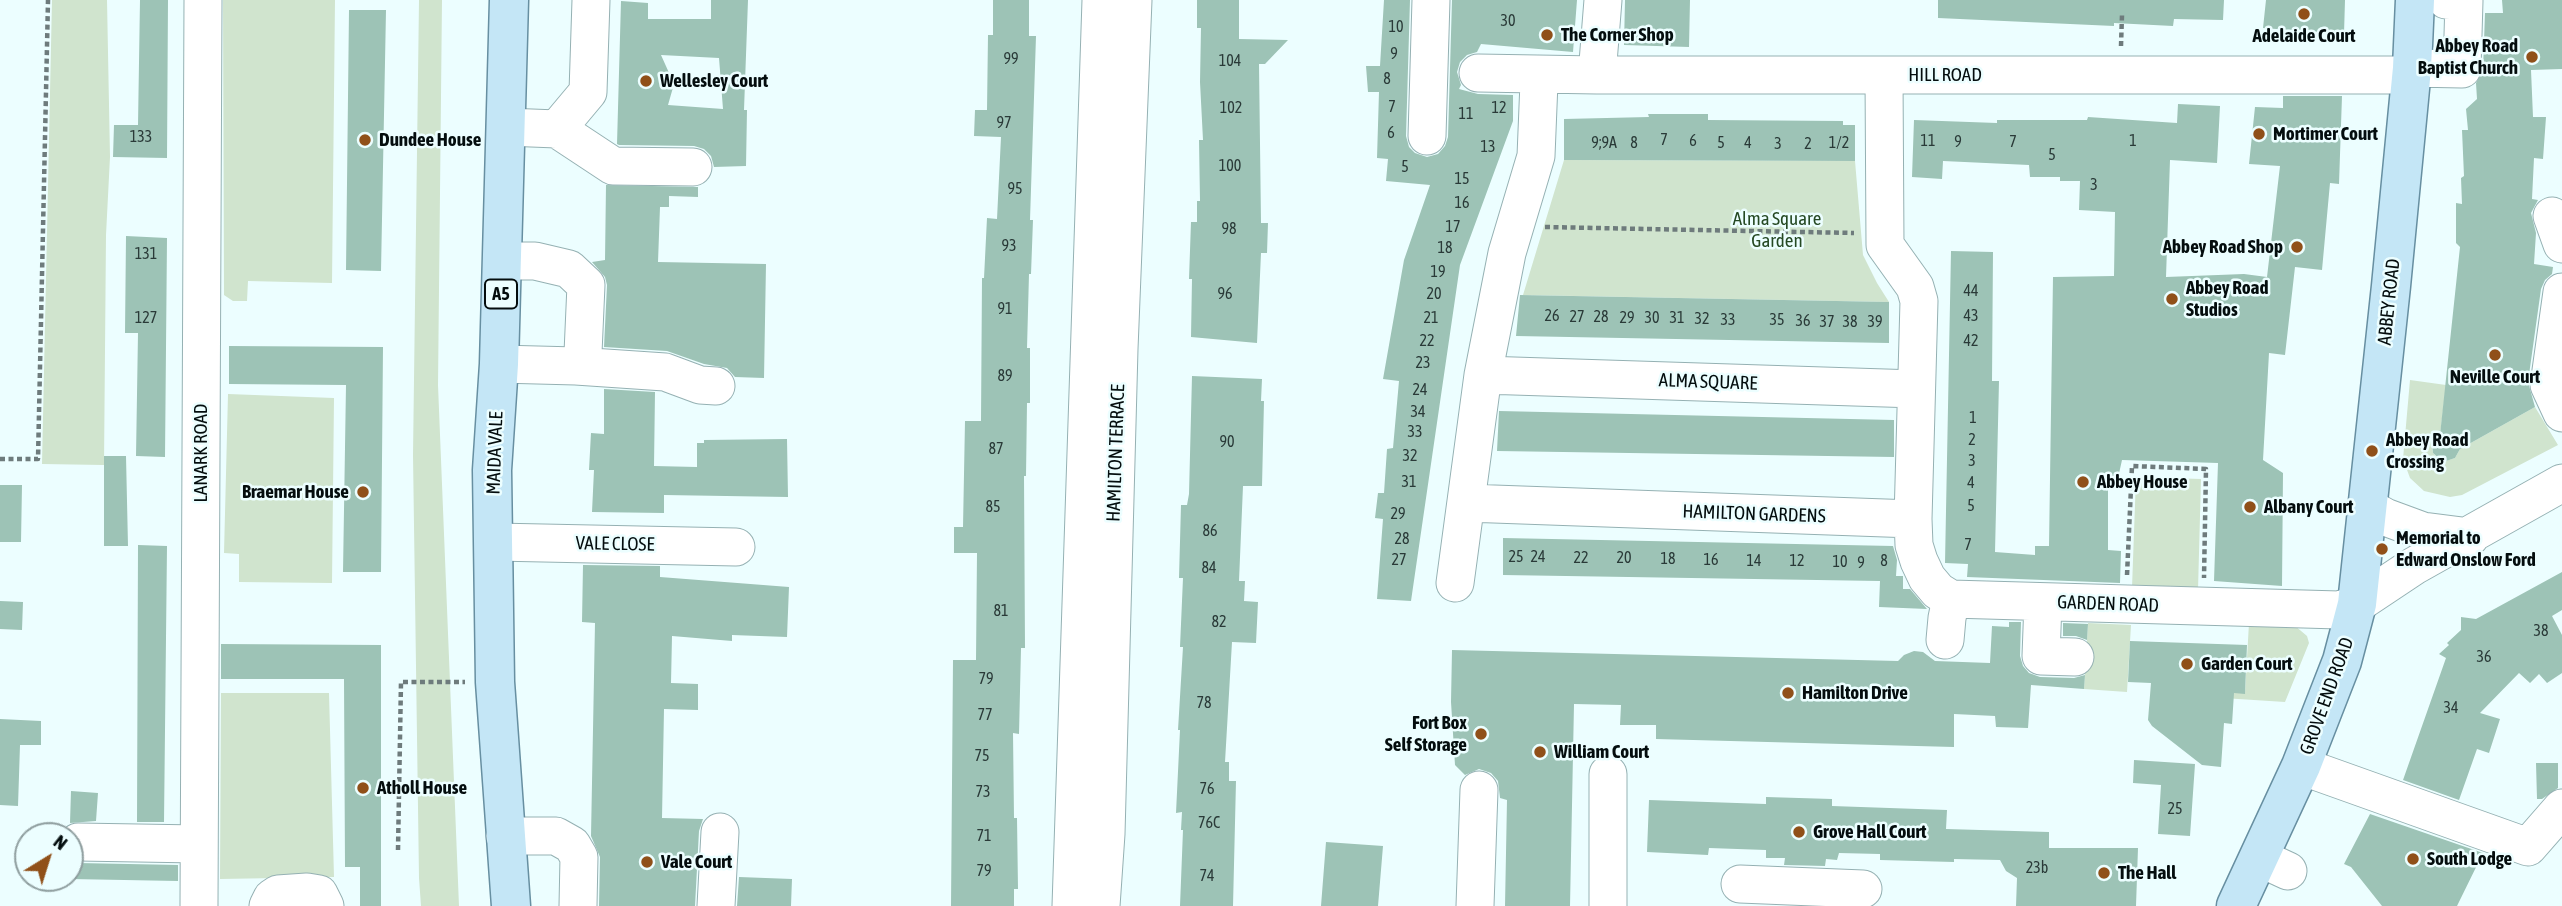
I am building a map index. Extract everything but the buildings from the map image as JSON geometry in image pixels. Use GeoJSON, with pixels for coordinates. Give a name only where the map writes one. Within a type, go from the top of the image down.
{"type":"FeatureCollection","features":[{"type":"Feature","properties":{"kind":"main road","name":"MAIDA VALE"},"geometry":{"type":"LineString","coordinates":[[509,0],[499,364],[492,470],[495,682],[511,906]]}},
{"type":"Feature","properties":{"kind":"main road","name":"ABBEY ROAD"},"geometry":{"type":"LineString","coordinates":[[2357,604],[2412,72],[2415,0]]}},
{"type":"Feature","properties":{"kind":"main road","name":"GROVE END ROAD"},"geometry":{"type":"LineString","coordinates":[[2236,906],[2274,864],[2301,766],[2342,661],[2357,604]]}},
{"type":"Feature","properties":{"kind":"street","name":"LANARK ROAD"},"geometry":{"type":"LineString","coordinates":[[199,906],[203,0]]}},
{"type":"Feature","properties":{"kind":"street"},"geometry":{"type":"LineString","coordinates":[[557,129],[588,92],[591,0]]}},
{"type":"Feature","properties":{"kind":"street","name":"HAMILTON TERRACE"},"geometry":{"type":"LineString","coordinates":[[1101,0],[1090,832],[1101,906]]}},
{"type":"Feature","properties":{"kind":"street","name":"HAMILTON TERRACE"},"geometry":{"type":"LineString","coordinates":[[1071,906],[1090,832],[1119,349],[1133,0]]}},
{"type":"Feature","properties":{"kind":"street"},"geometry":{"type":"LineString","coordinates":[[1427,136],[1431,0]]}},
{"type":"Feature","properties":{"kind":"street"},"geometry":{"type":"LineString","coordinates":[[1597,75],[1603,0]]}},
{"type":"Feature","properties":{"kind":"street"},"geometry":{"type":"LineString","coordinates":[[2446,0],[2464,0]]}},
{"type":"Feature","properties":{"kind":"street","name":"HILL ROAD"},"geometry":{"type":"LineString","coordinates":[[1478,73],[1884,75],[2412,72],[2462,69],[2464,0]]}},
{"type":"Feature","properties":{"kind":"street"},"geometry":{"type":"LineString","coordinates":[[1455,583],[1483,375],[1507,253],[1536,156],[1539,82],[1542,75]]}},
{"type":"Feature","properties":{"kind":"street"},"geometry":{"type":"LineString","coordinates":[[1884,75],[1885,245],[1915,287],[1919,301],[1914,545],[1927,578],[1938,591],[1951,599],[1945,640]]}},
{"type":"Feature","properties":{"kind":"street"},"geometry":{"type":"LineString","coordinates":[[506,127],[557,129],[614,166],[693,167]]}},
{"type":"Feature","properties":{"kind":"street"},"geometry":{"type":"LineString","coordinates":[[502,261],[536,261],[569,269],[586,285],[583,353],[576,366]]}},
{"type":"Feature","properties":{"kind":"street"},"geometry":{"type":"LineString","coordinates":[[2562,292],[2549,385],[2562,412]]}},
{"type":"Feature","properties":{"kind":"street"},"geometry":{"type":"LineString","coordinates":[[499,364],[665,372],[693,370]]}},
{"type":"Feature","properties":{"kind":"street","name":"ALMA SQUARE"},"geometry":{"type":"LineString","coordinates":[[1483,375],[1916,389]]}},
{"type":"Feature","properties":{"kind":"street"},"geometry":{"type":"LineString","coordinates":[[2357,604],[2413,566],[2470,537],[2562,483]]}},
{"type":"Feature","properties":{"kind":"street","name":"HAMILTON GARDENS"},"geometry":{"type":"LineString","coordinates":[[1466,503],[1913,519]]}},
{"type":"Feature","properties":{"kind":"street"},"geometry":{"type":"LineString","coordinates":[[2367,507],[2385,517],[2423,531],[2470,537]]}},
{"type":"Feature","properties":{"kind":"street","name":"VALE CLOSE"},"geometry":{"type":"LineString","coordinates":[[495,542],[736,547]]}},
{"type":"Feature","properties":{"kind":"street","name":"GARDEN ROAD"},"geometry":{"type":"LineString","coordinates":[[1951,599],[2339,610],[2357,604]]}},
{"type":"Feature","properties":{"kind":"street"},"geometry":{"type":"LineString","coordinates":[[2043,602],[2041,656],[2075,657]]}},
{"type":"Feature","properties":{"kind":"street"},"geometry":{"type":"LineString","coordinates":[[2301,766],[2528,847],[2562,808]]}},
{"type":"Feature","properties":{"kind":"street"},"geometry":{"type":"LineString","coordinates":[[1608,774],[1608,906]]}},
{"type":"Feature","properties":{"kind":"street"},"geometry":{"type":"LineString","coordinates":[[1475,906],[1479,790]]}},
{"type":"Feature","properties":{"kind":"street"},"geometry":{"type":"LineString","coordinates":[[716,906],[720,832]]}},
{"type":"Feature","properties":{"kind":"street"},"geometry":{"type":"LineString","coordinates":[[505,836],[556,836],[572,845],[579,857],[578,906]]}},
{"type":"Feature","properties":{"kind":"street"},"geometry":{"type":"LineString","coordinates":[[84,842],[198,844]]}},
{"type":"Feature","properties":{"kind":"street"},"geometry":{"type":"LineString","coordinates":[[1740,884],[1805,897],[1863,889]]}},
{"type":"Feature","properties":{"kind":"street"},"geometry":{"type":"LineString","coordinates":[[268,906],[278,894],[307,892],[317,893],[325,906]]}},
{"type":"Feature","properties":{"kind":"path"},"geometry":{"type":"LineString","coordinates":[[0,458],[38,460],[48,0]]}},
{"type":"Feature","properties":{"kind":"path"},"geometry":{"type":"LineString","coordinates":[[1542,227],[1860,233]]}},
{"type":"Feature","properties":{"kind":"path"},"geometry":{"type":"LineString","coordinates":[[2139,604],[2132,466],[2206,469],[2220,607]]}},
{"type":"Feature","properties":{"kind":"path"},"geometry":{"type":"LineString","coordinates":[[398,850],[401,681],[495,682]]}},
{"type":"Feature","properties":{"kind":"green space"},"geometry":{"type":"Polygon","coordinates":[[[52,0],[107,0],[110,157],[106,235],[104,465],[42,464],[52,0]]]}},
{"type":"Feature","properties":{"kind":"green space"},"geometry":{"type":"Polygon","coordinates":[[[223,0],[335,0],[332,283],[248,281],[247,301],[233,301],[224,295],[223,0]]]}},
{"type":"Feature","properties":{"kind":"green space"},"geometry":{"type":"Polygon","coordinates":[[[419,0],[442,0],[438,385],[459,906],[421,906],[419,878],[413,455],[419,0]]]}},
{"type":"Feature","properties":{"kind":"green space","name":"Alma Square Garden"},"geometry":{"type":"Polygon","coordinates":[[[1564,160],[1855,161],[1863,255],[1889,302],[1523,295],[1564,160]]]}},
{"type":"Feature","properties":{"kind":"green space"},"geometry":{"type":"Polygon","coordinates":[[[2410,380],[2446,385],[2440,435],[2432,443],[2433,453],[2442,462],[2455,458],[2460,449],[2535,407],[2558,445],[2462,495],[2450,497],[2424,491],[2410,478],[2403,459],[2410,380]]]}},
{"type":"Feature","properties":{"kind":"green space"},"geometry":{"type":"Polygon","coordinates":[[[228,394],[334,398],[332,583],[239,582],[239,554],[224,553],[228,394]]]}},
{"type":"Feature","properties":{"kind":"green space"},"geometry":{"type":"Polygon","coordinates":[[[2136,477],[2201,479],[2198,590],[2132,588],[2136,477]]]}},
{"type":"Feature","properties":{"kind":"green space"},"geometry":{"type":"Polygon","coordinates":[[[2088,623],[2131,625],[2127,692],[2084,689],[2088,623]]]}},
{"type":"Feature","properties":{"kind":"green space"},"geometry":{"type":"Polygon","coordinates":[[[2249,623],[2294,625],[2307,636],[2309,643],[2285,702],[2207,697],[2208,692],[2245,693],[2249,623]]]}},
{"type":"Feature","properties":{"kind":"green space"},"geometry":{"type":"Polygon","coordinates":[[[221,693],[329,693],[334,877],[220,879],[221,693]]]}},
{"type":"Feature","properties":{"kind":"place","name":"Adelaide Court"},"geometry":{"type":"Point","coordinates":[2304,14]}},
{"type":"Feature","properties":{"kind":"place","name":"The Corner Shop"},"geometry":{"type":"Point","coordinates":[1547,35]}},
{"type":"Feature","properties":{"kind":"place","name":"Abbey Road Baptist Church"},"geometry":{"type":"Point","coordinates":[2532,57]}},
{"type":"Feature","properties":{"kind":"place","name":"Wellesley Court"},"geometry":{"type":"Point","coordinates":[646,81]}},
{"type":"Feature","properties":{"kind":"place","name":"Mortimer Court"},"geometry":{"type":"Point","coordinates":[2259,134]}},
{"type":"Feature","properties":{"kind":"place","name":"Dundee House"},"geometry":{"type":"Point","coordinates":[365,140]}},
{"type":"Feature","properties":{"kind":"place","name":"Abbey Road Shop"},"geometry":{"type":"Point","coordinates":[2297,247]}},
{"type":"Feature","properties":{"kind":"place","name":"Abbey Road Studios"},"geometry":{"type":"Point","coordinates":[2172,299]}},
{"type":"Feature","properties":{"kind":"place","name":"Neville Court"},"geometry":{"type":"Point","coordinates":[2495,355]}},
{"type":"Feature","properties":{"kind":"place","name":"Abbey Road Crossing"},"geometry":{"type":"Point","coordinates":[2372,451]}},
{"type":"Feature","properties":{"kind":"place","name":"Abbey House"},"geometry":{"type":"Point","coordinates":[2083,482]}},
{"type":"Feature","properties":{"kind":"place","name":"Braemar House"},"geometry":{"type":"Point","coordinates":[363,492]}},
{"type":"Feature","properties":{"kind":"place","name":"Albany Court"},"geometry":{"type":"Point","coordinates":[2250,507]}},
{"type":"Feature","properties":{"kind":"place","name":"Memorial to Edward Onslow Ford"},"geometry":{"type":"Point","coordinates":[2382,549]}},
{"type":"Feature","properties":{"kind":"place","name":"Garden Court"},"geometry":{"type":"Point","coordinates":[2187,664]}},
{"type":"Feature","properties":{"kind":"place","name":"Hamilton Drive"},"geometry":{"type":"Point","coordinates":[1788,693]}},
{"type":"Feature","properties":{"kind":"place","name":"Fort Box Self Storage"},"geometry":{"type":"Point","coordinates":[1481,734]}},
{"type":"Feature","properties":{"kind":"place","name":"William Court"},"geometry":{"type":"Point","coordinates":[1540,752]}},
{"type":"Feature","properties":{"kind":"place","name":"Atholl House"},"geometry":{"type":"Point","coordinates":[363,788]}},
{"type":"Feature","properties":{"kind":"place","name":"Grove Hall Court"},"geometry":{"type":"Point","coordinates":[1799,832]}},
{"type":"Feature","properties":{"kind":"place","name":"South Lodge"},"geometry":{"type":"Point","coordinates":[2413,859]}},
{"type":"Feature","properties":{"kind":"place","name":"Vale Court"},"geometry":{"type":"Point","coordinates":[647,862]}},
{"type":"Feature","properties":{"kind":"place","name":"The Hall"},"geometry":{"type":"Point","coordinates":[2104,873]}}]}
